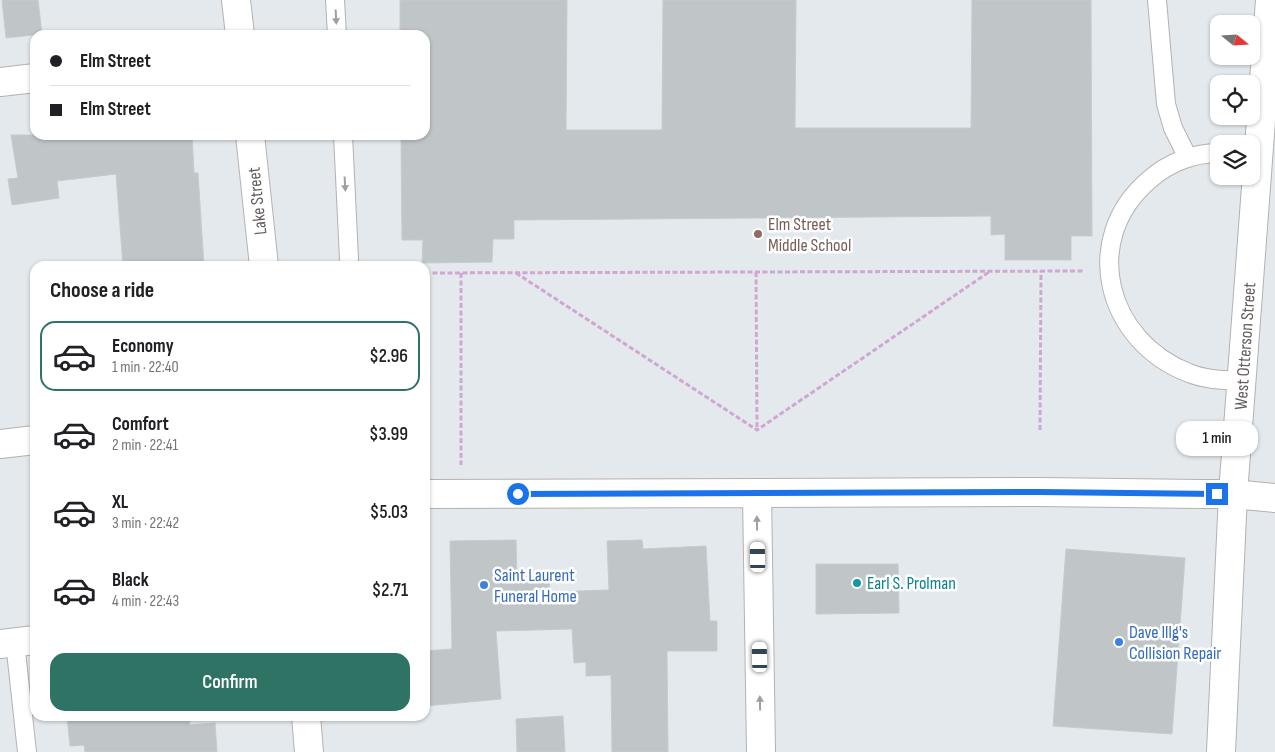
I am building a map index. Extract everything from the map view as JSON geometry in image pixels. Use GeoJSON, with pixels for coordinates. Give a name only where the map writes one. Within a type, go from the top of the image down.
{"type":"FeatureCollection","features":[{"type":"Feature","properties":{"kind":"street"},"geometry":{"type":"LineString","coordinates":[[236,0],[239,30]]}},
{"type":"Feature","properties":{"kind":"street","name":"West Otterson Street"},"geometry":{"type":"LineString","coordinates":[[1258,135],[1270,68],[1270,0]]}},
{"type":"Feature","properties":{"kind":"street"},"geometry":{"type":"LineString","coordinates":[[0,82],[30,79]]}},
{"type":"Feature","properties":{"kind":"street","name":"Lake Street"},"geometry":{"type":"LineString","coordinates":[[251,140],[263,261]]}},
{"type":"Feature","properties":{"kind":"street","name":"West Otterson Street"},"geometry":{"type":"LineString","coordinates":[[1221,752],[1233,494],[1242,381],[1253,185]]}},
{"type":"Feature","properties":{"kind":"street"},"geometry":{"type":"LineString","coordinates":[[0,444],[30,441]]}},
{"type":"Feature","properties":{"kind":"street"},"geometry":{"type":"LineString","coordinates":[[430,494],[1049,492],[1233,494],[1275,498]]}},
{"type":"Feature","properties":{"kind":"street"},"geometry":{"type":"LineString","coordinates":[[756,493],[761,752]]}},
{"type":"Feature","properties":{"kind":"street"},"geometry":{"type":"LineString","coordinates":[[306,721],[309,752]]}},
{"type":"Feature","properties":{"kind":"lane"},"geometry":{"type":"LineString","coordinates":[[335,0],[337,30]]}},
{"type":"Feature","properties":{"kind":"lane"},"geometry":{"type":"LineString","coordinates":[[1157,0],[1166,104],[1173,128],[1188,158]]}},
{"type":"Feature","properties":{"kind":"lane"},"geometry":{"type":"LineString","coordinates":[[343,140],[349,261]]}},
{"type":"Feature","properties":{"kind":"lane"},"geometry":{"type":"LineString","coordinates":[[1210,153],[1188,158],[1167,167],[1156,174],[1135,193],[1122,213],[1111,248],[1110,271],[1113,294],[1117,306],[1129,327],[1143,344],[1170,365],[1190,374],[1208,378],[1242,381]]}},
{"type":"Feature","properties":{"kind":"lane"},"geometry":{"type":"LineString","coordinates":[[17,642],[26,752]]}},
{"type":"Feature","properties":{"kind":"path"},"geometry":{"type":"LineString","coordinates":[[756,430],[990,271]]}},
{"type":"Feature","properties":{"kind":"path"},"geometry":{"type":"LineString","coordinates":[[1040,271],[1040,430]]}},
{"type":"Feature","properties":{"kind":"path"},"geometry":{"type":"LineString","coordinates":[[430,273],[1110,271]]}},
{"type":"Feature","properties":{"kind":"path"},"geometry":{"type":"LineString","coordinates":[[516,272],[756,430]]}},
{"type":"Feature","properties":{"kind":"path"},"geometry":{"type":"LineString","coordinates":[[756,272],[756,430]]}},
{"type":"Feature","properties":{"kind":"path"},"geometry":{"type":"LineString","coordinates":[[461,273],[461,494]]}},
{"type":"Feature","properties":{"kind":"building"},"geometry":{"type":"Polygon","coordinates":[[[2,0],[38,0],[42,30],[30,30],[30,35],[6,38],[2,0]]]}},
{"type":"Feature","properties":{"kind":"building"},"geometry":{"type":"Polygon","coordinates":[[[400,0],[567,0],[566,130],[662,130],[663,0],[796,0],[795,128],[971,128],[972,0],[1091,0],[1092,236],[1071,236],[1071,260],[1005,260],[1005,234],[991,235],[991,216],[514,220],[514,239],[493,239],[492,262],[430,263],[430,261],[422,261],[423,240],[402,240],[401,140],[430,140],[430,30],[400,30],[400,0]]]}},
{"type":"Feature","properties":{"kind":"building"},"geometry":{"type":"Polygon","coordinates":[[[11,135],[30,135],[30,140],[192,140],[194,173],[198,173],[204,261],[123,261],[116,174],[57,181],[59,198],[12,205],[8,179],[18,178],[11,135]]]}},
{"type":"Feature","properties":{"kind":"building"},"geometry":{"type":"Polygon","coordinates":[[[516,540],[517,580],[549,579],[550,592],[609,590],[607,541],[642,540],[643,549],[706,546],[710,621],[717,621],[717,651],[667,651],[668,752],[612,752],[611,675],[586,676],[586,662],[574,663],[572,629],[496,631],[501,699],[430,706],[430,651],[452,649],[450,541],[516,540]]]}},
{"type":"Feature","properties":{"kind":"building","name":"Dave Illg's Collision Repair"},"geometry":{"type":"Polygon","coordinates":[[[1066,549],[1185,558],[1172,734],[1053,726],[1066,549]]]}},
{"type":"Feature","properties":{"kind":"building","name":"Earl S. Prolman"},"geometry":{"type":"Polygon","coordinates":[[[816,564],[898,564],[899,613],[816,614],[816,564]]]}},
{"type":"Feature","properties":{"kind":"building"},"geometry":{"type":"Polygon","coordinates":[[[563,716],[565,752],[517,752],[516,719],[563,716]]]}},
{"type":"Feature","properties":{"kind":"building"},"geometry":{"type":"Polygon","coordinates":[[[68,721],[190,721],[190,725],[215,723],[217,752],[85,752],[84,745],[70,746],[68,721]]]}},
{"type":"Feature","properties":{"kind":"place","name":"Elm Street Middle School"},"geometry":{"type":"Point","coordinates":[758,234]}},
{"type":"Feature","properties":{"kind":"place","name":"Earl S. Prolman"},"geometry":{"type":"Point","coordinates":[857,583]}},
{"type":"Feature","properties":{"kind":"place","name":"Saint Laurent Funeral Home"},"geometry":{"type":"Point","coordinates":[484,585]}},
{"type":"Feature","properties":{"kind":"place","name":"Dave Illg's Collision Repair"},"geometry":{"type":"Point","coordinates":[1119,642]}},
{"type":"Feature","properties":{"kind":"route"},"geometry":{"type":"LineString","coordinates":[[518,494],[1039,492],[1217,494]]}}]}
